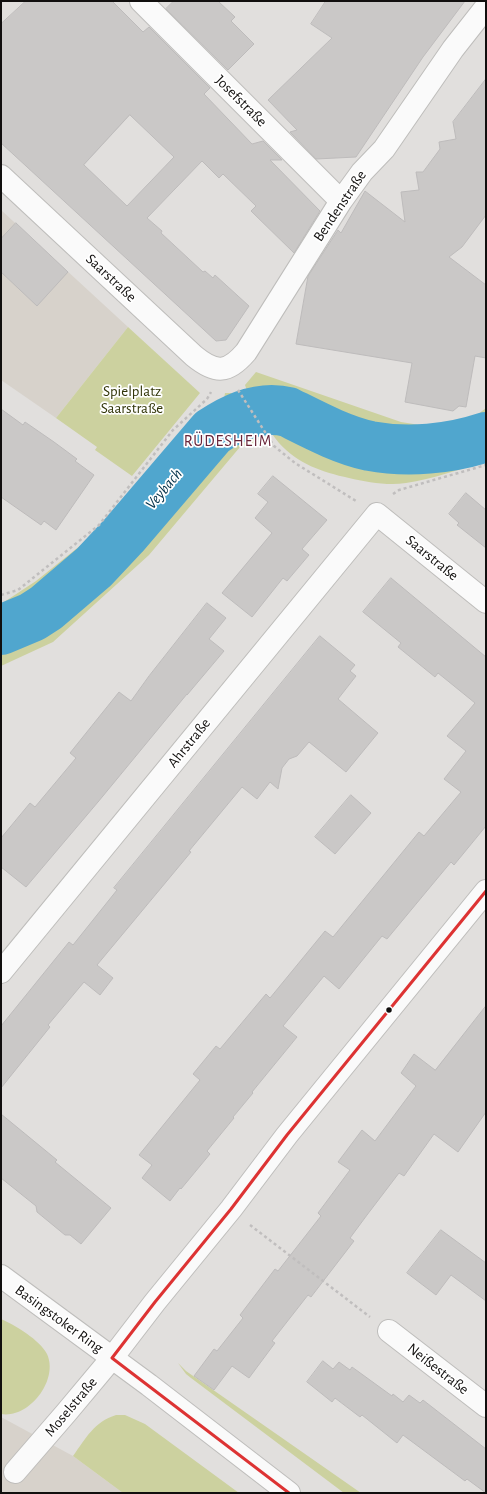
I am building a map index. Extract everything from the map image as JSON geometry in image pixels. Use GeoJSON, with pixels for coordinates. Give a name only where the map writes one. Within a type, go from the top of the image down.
{"type":"FeatureCollection","features":[{"type":"Feature","properties":{"kind":"street","name":"Josefstraße"},"geometry":{"type":"LineString","coordinates":[[141,1],[341,201]]}},
{"type":"Feature","properties":{"kind":"street","name":"Bendenstraße"},"geometry":{"type":"LineString","coordinates":[[225,369],[238,361],[246,352],[341,201],[362,172],[384,150],[453,49],[486,7]]}},
{"type":"Feature","properties":{"kind":"street","name":"Saarstraße"},"geometry":{"type":"LineString","coordinates":[[1,176],[199,360],[212,368],[219,370],[225,369]]}},
{"type":"Feature","properties":{"kind":"street","name":"Saarstraße"},"geometry":{"type":"LineString","coordinates":[[377,514],[486,602]]}},
{"type":"Feature","properties":{"kind":"street","name":"Ahrstraße"},"geometry":{"type":"LineString","coordinates":[[1,972],[377,514]]}},
{"type":"Feature","properties":{"kind":"street","name":"Moselstraße"},"geometry":{"type":"LineString","coordinates":[[15,1472],[112,1358],[155,1302],[227,1215],[287,1134],[486,891]]}},
{"type":"Feature","properties":{"kind":"street","name":"Basingstoker Ring"},"geometry":{"type":"LineString","coordinates":[[1,1276],[112,1358],[289,1493]]}},
{"type":"Feature","properties":{"kind":"street","name":"Neißestraße"},"geometry":{"type":"LineString","coordinates":[[390,1331],[486,1406]]}},
{"type":"Feature","properties":{"kind":"path"},"geometry":{"type":"LineString","coordinates":[[1,595],[18,590],[99,525],[173,430],[207,399],[225,369]]}},
{"type":"Feature","properties":{"kind":"path"},"geometry":{"type":"LineString","coordinates":[[238,390],[274,446],[295,463],[377,514]]}},
{"type":"Feature","properties":{"kind":"path"},"geometry":{"type":"LineString","coordinates":[[399,490],[486,465]]}},
{"type":"Feature","properties":{"kind":"path"},"geometry":{"type":"LineString","coordinates":[[246,1222],[366,1314]]}},
{"type":"Feature","properties":{"kind":"shaded area"},"geometry":{"type":"Polygon","coordinates":[[[1,210],[128,327],[56,418],[1,380],[1,210]]]}},
{"type":"Feature","properties":{"kind":"shaded area"},"geometry":{"type":"Polygon","coordinates":[[[1,1417],[73,1456],[123,1493],[1,1493],[1,1417]]]}},
{"type":"Feature","properties":{"kind":"green space","name":"Spielplatz Saarstraße"},"geometry":{"type":"Polygon","coordinates":[[[128,327],[200,393],[132,476],[95,450],[97,447],[56,418],[128,327]]]}},
{"type":"Feature","properties":{"kind":"green space"},"geometry":{"type":"Polygon","coordinates":[[[256,372],[401,422],[426,426],[474,417],[486,408],[486,461],[436,476],[399,484],[363,481],[320,470],[302,462],[286,450],[269,429],[253,403],[245,385],[256,372]]]}},
{"type":"Feature","properties":{"kind":"green space"},"geometry":{"type":"Polygon","coordinates":[[[225,393],[235,395],[259,433],[256,443],[240,447],[149,555],[53,642],[1,666],[1,604],[36,581],[106,525],[180,433],[224,399],[225,393]]]}},
{"type":"Feature","properties":{"kind":"green space"},"geometry":{"type":"Polygon","coordinates":[[[1,1319],[20,1329],[39,1343],[47,1354],[50,1364],[49,1375],[39,1396],[22,1410],[12,1414],[1,1414],[1,1319]]]}},
{"type":"Feature","properties":{"kind":"green space"},"geometry":{"type":"Polygon","coordinates":[[[178,1363],[186,1371],[361,1493],[344,1493],[191,1378],[178,1363]]]}},
{"type":"Feature","properties":{"kind":"green space"},"geometry":{"type":"Polygon","coordinates":[[[116,1415],[125,1415],[145,1424],[239,1493],[123,1493],[73,1456],[96,1426],[108,1418],[116,1415]]]}},
{"type":"Feature","properties":{"kind":"building"},"geometry":{"type":"Polygon","coordinates":[[[26,1],[112,1],[143,32],[149,27],[210,88],[204,94],[252,144],[263,141],[282,160],[270,160],[320,211],[294,253],[251,211],[256,206],[223,174],[219,178],[202,161],[147,218],[203,272],[205,271],[213,278],[215,275],[249,306],[226,340],[216,341],[1,143],[1,24],[26,1]],[[130,115],[84,165],[127,206],[174,157],[130,115]]]}},
{"type":"Feature","properties":{"kind":"building"},"geometry":{"type":"Polygon","coordinates":[[[174,1],[218,1],[235,17],[231,21],[254,44],[228,70],[166,9],[174,1]]]}},
{"type":"Feature","properties":{"kind":"building"},"geometry":{"type":"Polygon","coordinates":[[[326,1],[465,1],[423,57],[356,157],[316,159],[290,132],[297,130],[268,100],[332,38],[311,24],[326,1]]]}},
{"type":"Feature","properties":{"kind":"building"},"geometry":{"type":"Polygon","coordinates":[[[486,79],[486,215],[462,247],[449,257],[486,285],[486,358],[475,356],[466,407],[459,406],[453,411],[405,402],[412,363],[296,344],[308,276],[338,230],[341,233],[365,191],[405,222],[401,192],[419,190],[416,172],[423,172],[440,149],[439,142],[456,139],[453,122],[486,79]]]}},
{"type":"Feature","properties":{"kind":"building"},"geometry":{"type":"Polygon","coordinates":[[[16,223],[68,272],[37,306],[1,272],[1,239],[16,223]]]}},
{"type":"Feature","properties":{"kind":"building"},"geometry":{"type":"Polygon","coordinates":[[[1,409],[23,425],[25,422],[54,442],[77,459],[75,461],[94,475],[56,530],[44,521],[41,525],[1,497],[1,409]]]}},
{"type":"Feature","properties":{"kind":"building"},"geometry":{"type":"Polygon","coordinates":[[[273,476],[327,520],[302,549],[309,555],[287,581],[283,578],[252,617],[222,593],[272,533],[255,518],[268,502],[258,494],[273,476]]]}},
{"type":"Feature","properties":{"kind":"building"},"geometry":{"type":"Polygon","coordinates":[[[466,493],[486,510],[486,548],[457,525],[459,523],[449,514],[466,493]]]}},
{"type":"Feature","properties":{"kind":"building"},"geometry":{"type":"Polygon","coordinates":[[[391,578],[486,657],[486,826],[454,865],[451,862],[387,939],[382,936],[339,989],[324,976],[283,1026],[297,1037],[252,1092],[253,1093],[233,1117],[234,1118],[207,1151],[210,1154],[170,1201],[142,1178],[152,1165],[139,1155],[200,1080],[193,1074],[216,1046],[220,1049],[266,994],[270,998],[325,931],[333,937],[419,832],[424,836],[461,792],[444,779],[466,751],[447,736],[475,703],[438,673],[435,677],[398,647],[401,643],[363,612],[391,578]]]}},
{"type":"Feature","properties":{"kind":"building"},"geometry":{"type":"Polygon","coordinates":[[[207,603],[226,618],[209,639],[224,651],[26,887],[1,867],[1,838],[30,803],[35,807],[76,758],[70,753],[119,692],[131,701],[207,603]]]}},
{"type":"Feature","properties":{"kind":"building"},"geometry":{"type":"Polygon","coordinates":[[[320,636],[355,665],[350,671],[356,676],[338,699],[378,733],[346,772],[309,742],[297,756],[289,759],[282,768],[278,789],[270,782],[257,799],[242,787],[189,851],[191,852],[97,965],[113,978],[100,995],[84,982],[48,1025],[50,1027],[1,1088],[1,1026],[69,942],[73,945],[117,890],[114,888],[320,636]]]}},
{"type":"Feature","properties":{"kind":"building"},"geometry":{"type":"Polygon","coordinates":[[[351,795],[371,813],[335,854],[315,837],[351,795]]]}},
{"type":"Feature","properties":{"kind":"building"},"geometry":{"type":"Polygon","coordinates":[[[486,1006],[486,1112],[458,1152],[434,1134],[404,1176],[399,1173],[367,1215],[350,1238],[354,1241],[311,1297],[308,1295],[272,1341],[275,1343],[249,1378],[232,1366],[214,1390],[194,1376],[214,1349],[217,1351],[243,1318],[240,1315],[275,1269],[278,1271],[321,1216],[318,1213],[350,1170],[338,1162],[362,1130],[375,1141],[416,1086],[401,1073],[414,1054],[435,1070],[486,1006]]]}},
{"type":"Feature","properties":{"kind":"building"},"geometry":{"type":"Polygon","coordinates":[[[1,1114],[57,1160],[55,1162],[111,1208],[81,1244],[70,1235],[65,1235],[37,1212],[36,1206],[1,1178],[1,1114]]]}},
{"type":"Feature","properties":{"kind":"building"},"geometry":{"type":"Polygon","coordinates":[[[441,1230],[486,1263],[486,1301],[451,1275],[436,1295],[407,1273],[441,1230]]]}},
{"type":"Feature","properties":{"kind":"building"},"geometry":{"type":"Polygon","coordinates":[[[323,1361],[333,1369],[339,1362],[350,1370],[352,1367],[392,1396],[393,1394],[403,1402],[409,1395],[420,1403],[423,1400],[486,1449],[486,1493],[467,1479],[465,1481],[403,1435],[397,1443],[362,1415],[360,1417],[335,1398],[332,1402],[307,1382],[323,1361]]]}},
{"type":"Feature","properties":{"kind":"waterway","name":"Veybach"},"geometry":{"type":"LineString","coordinates":[[1,630],[32,617],[46,608],[94,567],[124,535],[212,432],[239,417],[258,411],[278,410],[288,412],[328,432],[349,440],[384,448],[429,449],[486,437]]}},
{"type":"Feature","properties":{"kind":"transit line"},"geometry":{"type":"LineString","coordinates":[[112,1358],[155,1302],[231,1209],[287,1135],[486,891]]}},
{"type":"Feature","properties":{"kind":"transit line"},"geometry":{"type":"LineString","coordinates":[[112,1358],[289,1493]]}},
{"type":"Feature","properties":{"kind":"district","name":"RÜDESHEIM"},"geometry":{"type":"Point","coordinates":[228,441]}}]}
